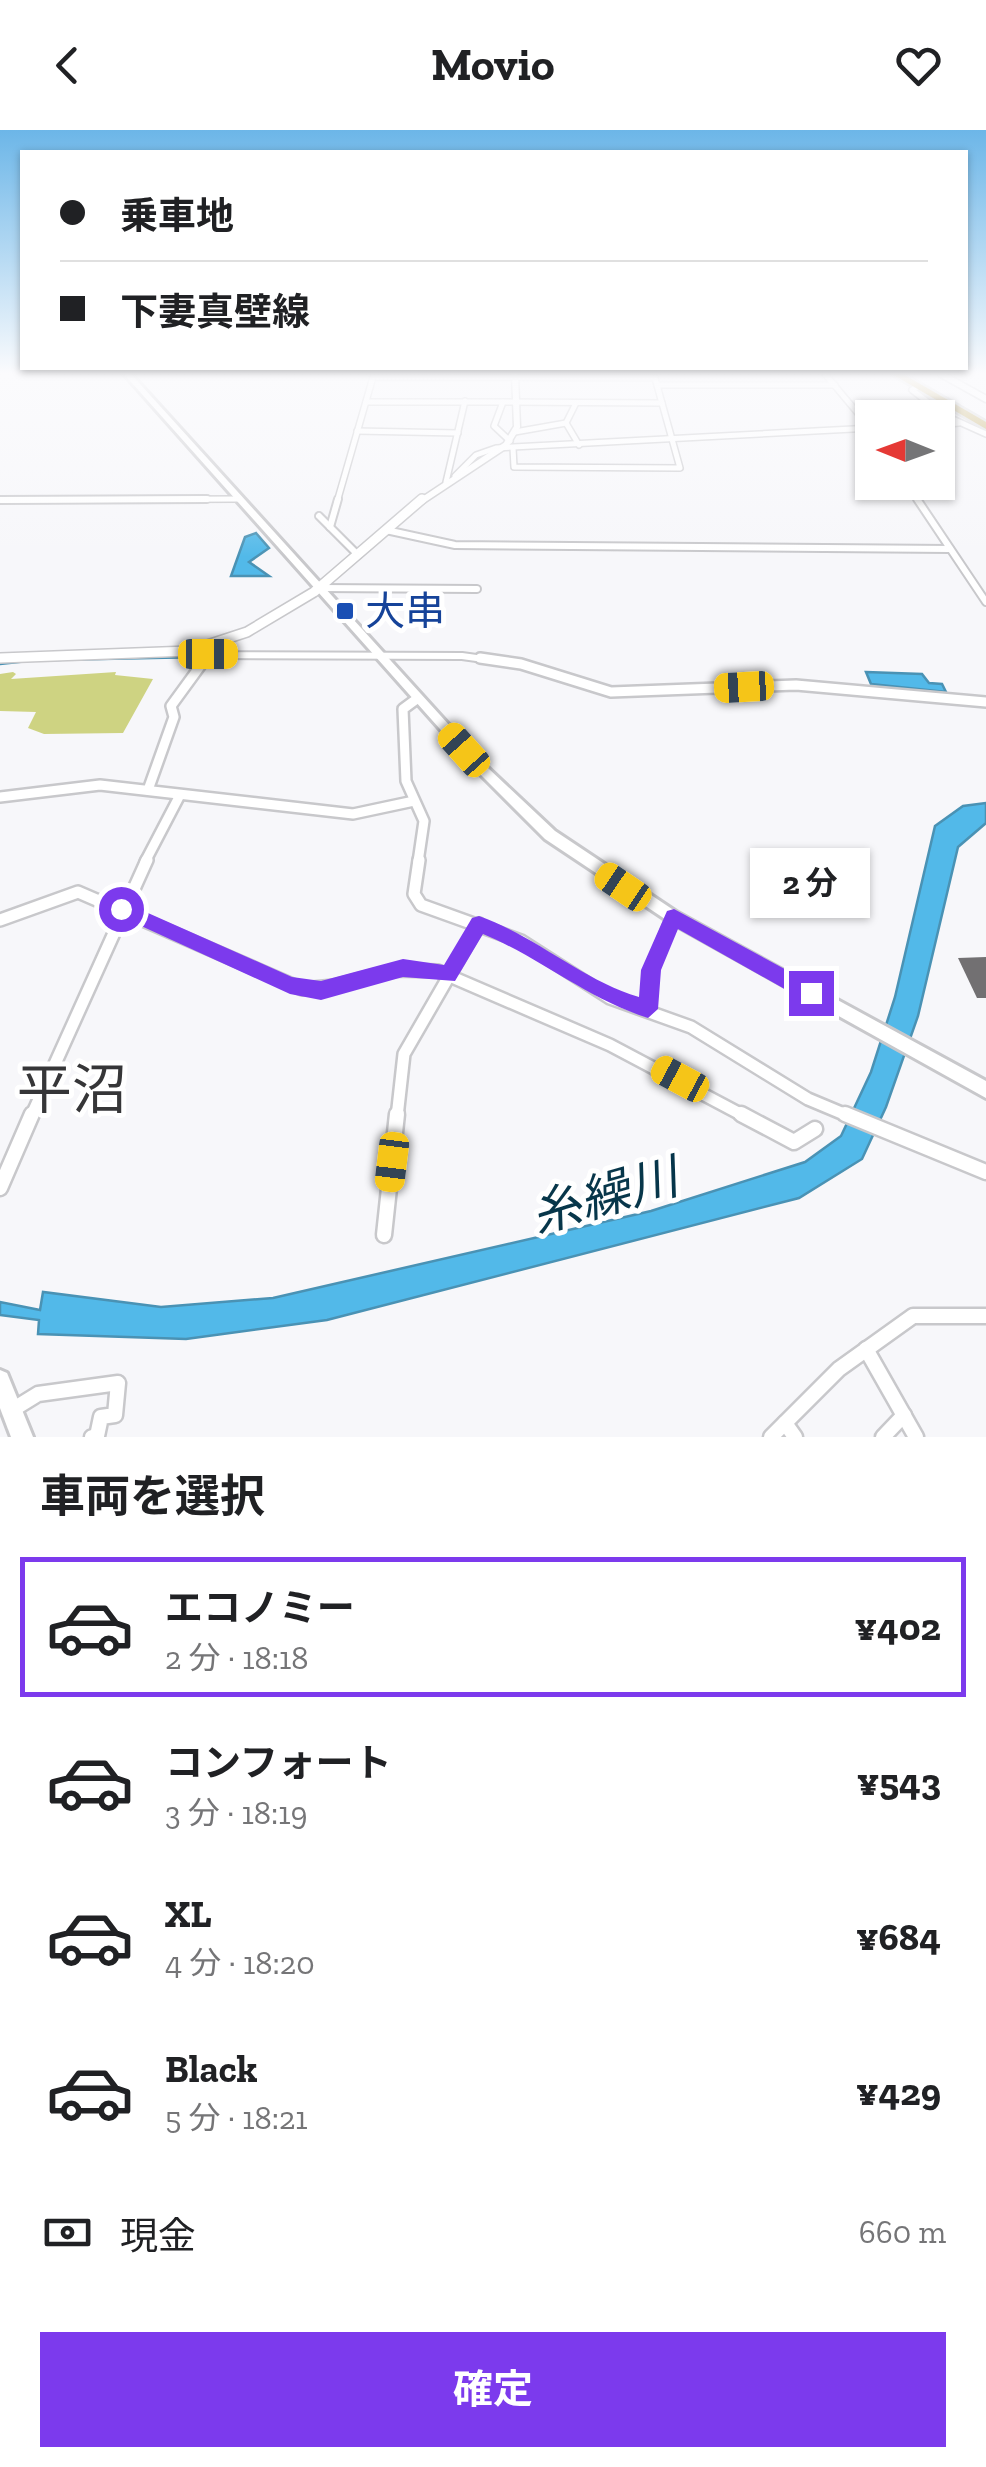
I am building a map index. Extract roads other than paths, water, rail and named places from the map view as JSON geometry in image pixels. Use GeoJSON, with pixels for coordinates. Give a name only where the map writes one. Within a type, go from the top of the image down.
{"type":"FeatureCollection","features":[{"type":"Feature","properties":{"kind":"main road"},"geometry":{"type":"LineString","coordinates":[[182,435],[529,817],[600,872],[674,917],[986,1090]]}},
{"type":"Feature","properties":{"kind":"main road"},"geometry":{"type":"LineString","coordinates":[[0,1380],[22,1437]]}},
{"type":"Feature","properties":{"kind":"street"},"geometry":{"type":"LineString","coordinates":[[330,527],[356,435]]}},
{"type":"Feature","properties":{"kind":"street"},"geometry":{"type":"LineString","coordinates":[[446,482],[458,435]]}},
{"type":"Feature","properties":{"kind":"street"},"geometry":{"type":"LineString","coordinates":[[503,435],[510,442],[579,444],[700,435]]}},
{"type":"Feature","properties":{"kind":"street"},"geometry":{"type":"LineString","coordinates":[[511,435],[514,467],[680,468],[671,436]]}},
{"type":"Feature","properties":{"kind":"street"},"geometry":{"type":"LineString","coordinates":[[148,790],[170,735],[174,717],[171,706],[208,654],[319,588],[446,482],[510,442],[531,435]]}},
{"type":"Feature","properties":{"kind":"street"},"geometry":{"type":"LineString","coordinates":[[573,435],[579,444]]}},
{"type":"Feature","properties":{"kind":"street"},"geometry":{"type":"LineString","coordinates":[[0,500],[239,499]]}},
{"type":"Feature","properties":{"kind":"street"},"geometry":{"type":"LineString","coordinates":[[918,500],[986,602]]}},
{"type":"Feature","properties":{"kind":"street"},"geometry":{"type":"LineString","coordinates":[[319,516],[358,554]]}},
{"type":"Feature","properties":{"kind":"street"},"geometry":{"type":"LineString","coordinates":[[386,530],[455,545],[950,549]]}},
{"type":"Feature","properties":{"kind":"street"},"geometry":{"type":"LineString","coordinates":[[319,588],[477,590]]}},
{"type":"Feature","properties":{"kind":"street"},"geometry":{"type":"LineString","coordinates":[[0,658],[208,654],[501,660],[619,693],[796,686],[986,702]]}},
{"type":"Feature","properties":{"kind":"street"},"geometry":{"type":"LineString","coordinates":[[418,698],[402,709],[406,781],[425,837],[414,894],[422,905],[521,941],[610,998],[691,1026],[808,1099],[986,1172]]}},
{"type":"Feature","properties":{"kind":"street"},"geometry":{"type":"LineString","coordinates":[[0,797],[100,785],[319,814],[376,811],[414,801]]}},
{"type":"Feature","properties":{"kind":"street"},"geometry":{"type":"LineString","coordinates":[[0,1188],[121,909],[180,795]]}},
{"type":"Feature","properties":{"kind":"street"},"geometry":{"type":"LineString","coordinates":[[0,920],[71,892],[121,909],[302,990],[321,990],[403,968],[448,975],[653,1064],[786,1140],[794,1142],[815,1129]]}},
{"type":"Feature","properties":{"kind":"street"},"geometry":{"type":"LineString","coordinates":[[648,1009],[651,970],[674,917]]}},
{"type":"Feature","properties":{"kind":"street"},"geometry":{"type":"LineString","coordinates":[[384,1235],[404,1054],[479,924]]}},
{"type":"Feature","properties":{"kind":"street"},"geometry":{"type":"LineString","coordinates":[[771,1437],[866,1349],[912,1316],[986,1316]]}},
{"type":"Feature","properties":{"kind":"street"},"geometry":{"type":"LineString","coordinates":[[866,1349],[916,1437]]}},
{"type":"Feature","properties":{"kind":"street"},"geometry":{"type":"LineString","coordinates":[[12,1410],[38,1394],[118,1383],[115,1415],[102,1417],[97,1436],[92,1437]]}},
{"type":"Feature","properties":{"kind":"street"},"geometry":{"type":"LineString","coordinates":[[882,1437],[904,1415]]}},
{"type":"Feature","properties":{"kind":"street"},"geometry":{"type":"LineString","coordinates":[[785,1423],[795,1437]]}},
{"type":"Feature","properties":{"kind":"water"},"geometry":{"type":"Polygon","coordinates":[[[256,533],[269,548],[249,562],[269,576],[231,576],[245,537],[256,533]]]}},
{"type":"Feature","properties":{"kind":"water"},"geometry":{"type":"Polygon","coordinates":[[[866,672],[922,674],[929,683],[942,684],[946,692],[871,684],[866,672]]]}},
{"type":"Feature","properties":{"kind":"water"},"geometry":{"type":"Polygon","coordinates":[[[986,803],[986,823],[958,847],[918,1016],[886,1107],[862,1159],[799,1198],[327,1320],[186,1339],[38,1334],[39,1320],[0,1315],[0,1302],[40,1310],[43,1292],[161,1307],[273,1298],[651,1211],[805,1162],[841,1136],[871,1072],[895,997],[935,826],[963,806],[986,803]]]}},
{"type":"Feature","properties":{"kind":"waterway"},"geometry":{"type":"LineString","coordinates":[[51,660],[203,657]]}},
{"type":"Feature","properties":{"kind":"waterway"},"geometry":{"type":"LineString","coordinates":[[0,664],[28,661]]}},
{"type":"Feature","properties":{"kind":"waterway"},"geometry":{"type":"LineString","coordinates":[[567,683],[597,692]]}},
{"type":"Feature","properties":{"kind":"place","name":"大串"},"geometry":{"type":"Point","coordinates":[345,611]}},
{"type":"Feature","properties":{"kind":"district","name":"平沼"},"geometry":{"type":"Point","coordinates":[72,1090]}},
{"type":"Feature","properties":{"kind":"water label","name":"糸繰川"},"geometry":{"type":"Point","coordinates":[604,1195]}}]}
